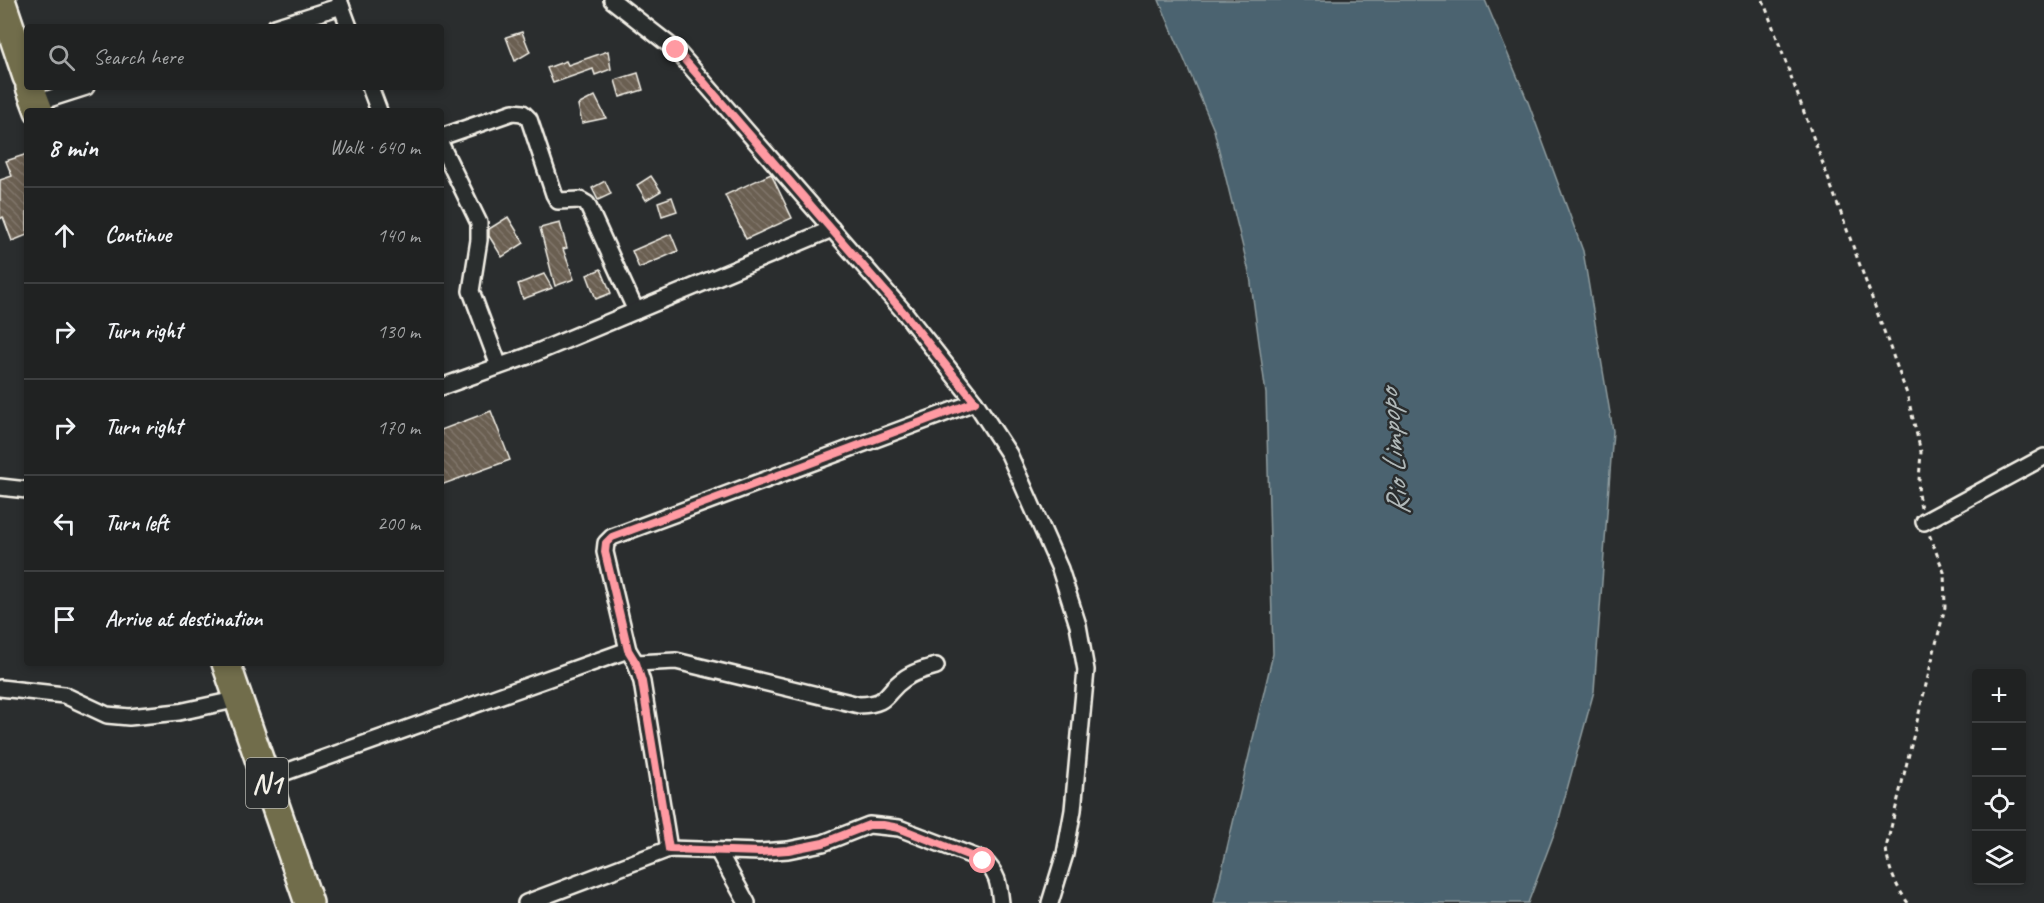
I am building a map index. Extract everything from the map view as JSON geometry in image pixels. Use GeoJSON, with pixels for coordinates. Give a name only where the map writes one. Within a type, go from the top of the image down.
{"type":"FeatureCollection","features":[{"type":"Feature","properties":{"kind":"highway"},"geometry":{"type":"LineString","coordinates":[[1,0],[24,68]]}},
{"type":"Feature","properties":{"kind":"highway","name":"N1"},"geometry":{"type":"LineString","coordinates":[[227,666],[309,903]]}},
{"type":"Feature","properties":{"kind":"street"},"geometry":{"type":"LineString","coordinates":[[612,0],[676,50],[904,313],[975,402],[1010,454],[1060,569],[1078,625],[1086,670],[1073,810],[1065,854],[1050,903]]}},
{"type":"Feature","properties":{"kind":"street"},"geometry":{"type":"LineString","coordinates":[[283,24],[340,3],[348,24]]}},
{"type":"Feature","properties":{"kind":"street"},"geometry":{"type":"LineString","coordinates":[[35,100],[74,90]]}},
{"type":"Feature","properties":{"kind":"street"},"geometry":{"type":"LineString","coordinates":[[371,90],[378,108]]}},
{"type":"Feature","properties":{"kind":"street"},"geometry":{"type":"LineString","coordinates":[[444,136],[513,112],[523,113],[529,119],[554,194],[558,201],[580,201],[591,210],[636,311]]}},
{"type":"Feature","properties":{"kind":"street"},"geometry":{"type":"LineString","coordinates":[[444,152],[479,223],[479,240],[471,291],[499,366]]}},
{"type":"Feature","properties":{"kind":"street"},"geometry":{"type":"LineString","coordinates":[[444,386],[636,311],[832,229]]}},
{"type":"Feature","properties":{"kind":"street"},"geometry":{"type":"LineString","coordinates":[[669,849],[642,682],[636,663],[628,650],[605,552],[606,543],[612,537],[975,402]]}},
{"type":"Feature","properties":{"kind":"street"},"geometry":{"type":"LineString","coordinates":[[1924,522],[2044,457]]}},
{"type":"Feature","properties":{"kind":"street"},"geometry":{"type":"LineString","coordinates":[[0,487],[24,490]]}},
{"type":"Feature","properties":{"kind":"street"},"geometry":{"type":"LineString","coordinates":[[266,779],[628,650]]}},
{"type":"Feature","properties":{"kind":"street"},"geometry":{"type":"LineString","coordinates":[[636,663],[676,661],[859,705],[874,704],[887,698],[901,680],[936,666]]}},
{"type":"Feature","properties":{"kind":"street"},"geometry":{"type":"LineString","coordinates":[[0,688],[64,695],[107,715],[129,717],[179,712],[239,699]]}},
{"type":"Feature","properties":{"kind":"street"},"geometry":{"type":"LineString","coordinates":[[526,903],[669,849],[788,850],[823,843],[869,825],[899,828],[983,861],[992,868],[999,881],[1000,903]]}},
{"type":"Feature","properties":{"kind":"street"},"geometry":{"type":"LineString","coordinates":[[718,851],[747,903]]}},
{"type":"Feature","properties":{"kind":"path"},"geometry":{"type":"LineString","coordinates":[[1763,0],[1907,394],[1921,452],[1918,494],[1924,522],[1944,572],[1945,607],[1886,848],[1888,863],[1899,891],[1908,903]]}},
{"type":"Feature","properties":{"kind":"water","name":"Rio Limpopo"},"geometry":{"type":"Polygon","coordinates":[[[1159,0],[1485,0],[1528,102],[1583,251],[1613,431],[1594,691],[1557,826],[1528,903],[1214,903],[1273,654],[1266,394],[1250,276],[1214,130],[1159,0]]]}},
{"type":"Feature","properties":{"kind":"building"},"geometry":{"type":"Polygon","coordinates":[[[522,32],[530,52],[515,61],[506,37],[522,32]]]}},
{"type":"Feature","properties":{"kind":"building"},"geometry":{"type":"Polygon","coordinates":[[[608,51],[611,69],[595,75],[593,69],[553,83],[547,68],[566,61],[568,65],[608,51]]]}},
{"type":"Feature","properties":{"kind":"building"},"geometry":{"type":"Polygon","coordinates":[[[638,73],[643,90],[620,97],[615,80],[638,73]]]}},
{"type":"Feature","properties":{"kind":"building"},"geometry":{"type":"Polygon","coordinates":[[[595,96],[606,118],[582,123],[578,105],[595,96]]]}},
{"type":"Feature","properties":{"kind":"building"},"geometry":{"type":"Polygon","coordinates":[[[24,155],[24,236],[12,241],[3,217],[0,219],[0,180],[12,176],[6,161],[24,155]]]}},
{"type":"Feature","properties":{"kind":"building"},"geometry":{"type":"Polygon","coordinates":[[[771,174],[792,218],[746,239],[725,195],[771,174]]]}},
{"type":"Feature","properties":{"kind":"building"},"geometry":{"type":"Polygon","coordinates":[[[651,176],[661,191],[646,200],[637,185],[651,176]]]}},
{"type":"Feature","properties":{"kind":"building"},"geometry":{"type":"Polygon","coordinates":[[[605,181],[611,194],[598,200],[592,188],[605,181]]]}},
{"type":"Feature","properties":{"kind":"building"},"geometry":{"type":"Polygon","coordinates":[[[672,197],[677,211],[662,216],[658,202],[672,197]]]}},
{"type":"Feature","properties":{"kind":"building"},"geometry":{"type":"Polygon","coordinates":[[[508,217],[524,243],[502,257],[489,236],[489,229],[508,217]]]}},
{"type":"Feature","properties":{"kind":"building"},"geometry":{"type":"Polygon","coordinates":[[[560,223],[567,248],[563,249],[574,279],[555,286],[540,228],[560,223]]]}},
{"type":"Feature","properties":{"kind":"building"},"geometry":{"type":"Polygon","coordinates":[[[671,234],[678,251],[639,268],[632,251],[671,234]]]}},
{"type":"Feature","properties":{"kind":"building"},"geometry":{"type":"Polygon","coordinates":[[[601,269],[611,293],[596,299],[587,275],[601,269]]]}},
{"type":"Feature","properties":{"kind":"building"},"geometry":{"type":"Polygon","coordinates":[[[544,274],[552,288],[523,299],[518,284],[544,274]]]}},
{"type":"Feature","properties":{"kind":"building"},"geometry":{"type":"Polygon","coordinates":[[[491,411],[510,460],[444,484],[444,429],[491,411]]]}},
{"type":"Feature","properties":{"kind":"route"},"geometry":{"type":"LineString","coordinates":[[676,50],[904,313],[975,402],[612,537],[606,543],[605,552],[628,650],[636,663],[642,682],[669,849],[760,852],[788,850],[823,843],[869,825],[883,825],[899,828],[983,861]]}}]}
